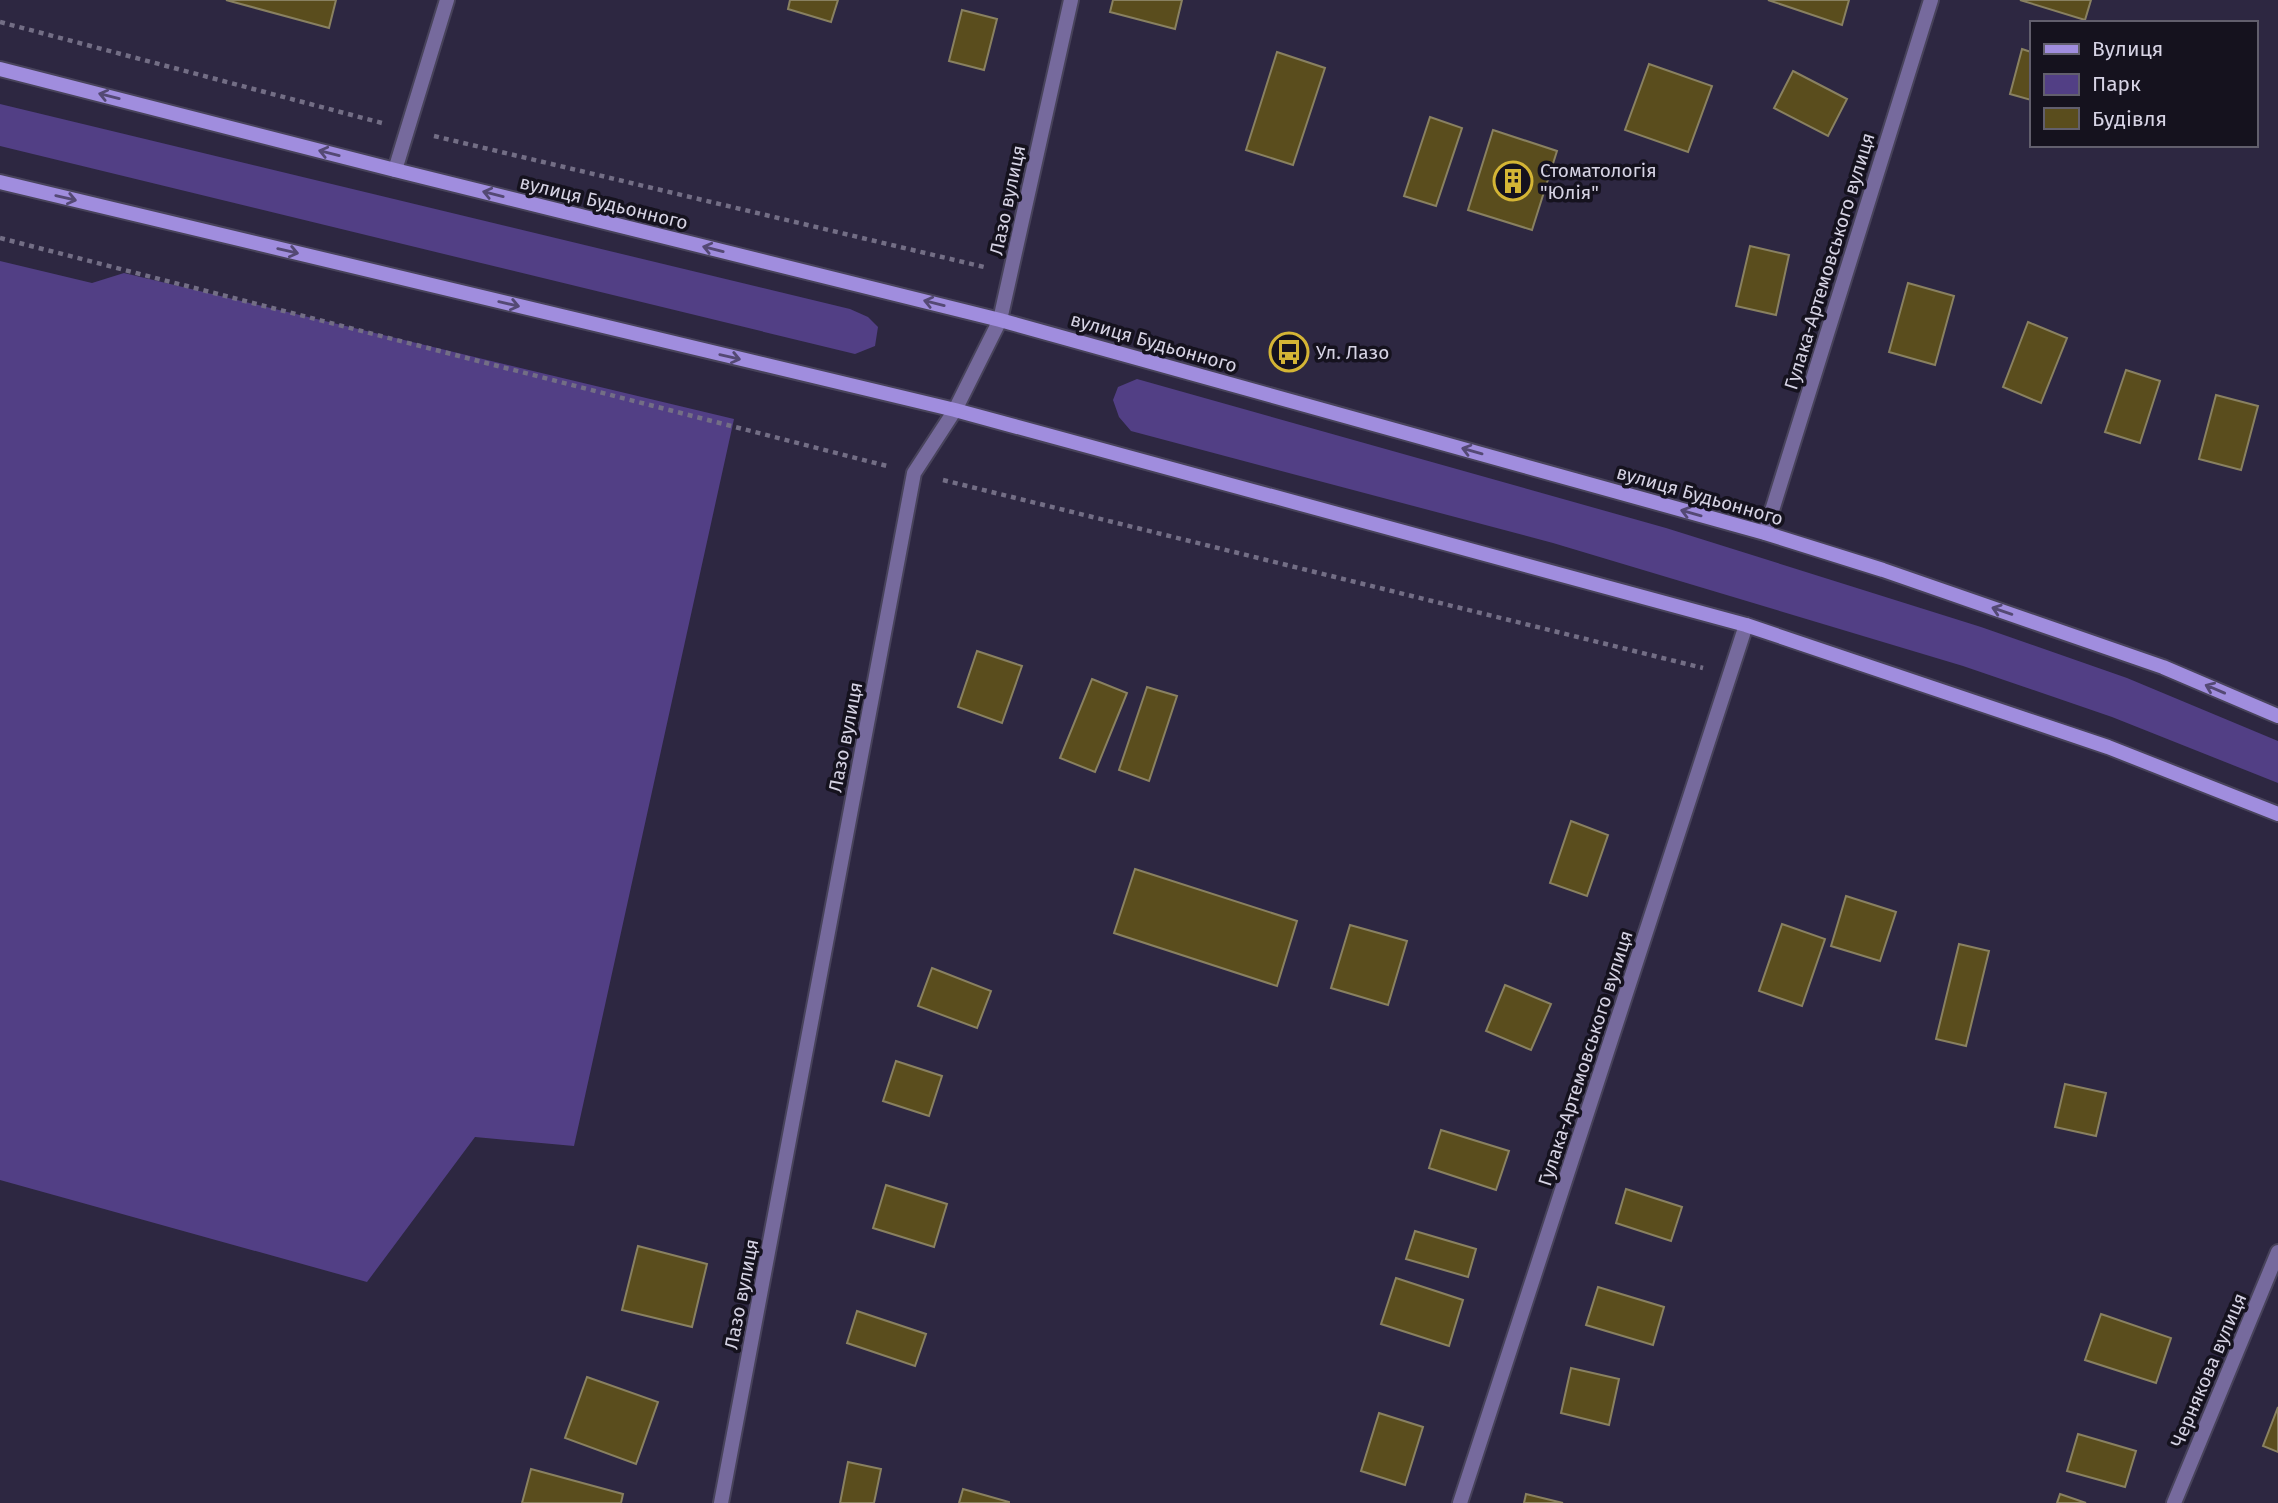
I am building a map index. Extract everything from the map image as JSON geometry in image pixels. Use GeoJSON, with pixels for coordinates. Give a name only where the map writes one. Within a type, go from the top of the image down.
{"type":"FeatureCollection","features":[{"type":"Feature","properties":{"kind":"main road","name":"вулиця Будьонного"},"geometry":{"type":"LineString","coordinates":[[0,69],[1000,320],[1765,533],[1883,570],[2163,667],[2278,716]]}},
{"type":"Feature","properties":{"kind":"main road"},"geometry":{"type":"LineString","coordinates":[[0,182],[954,410],[1746,625],[2108,747],[2278,814]]}},
{"type":"Feature","properties":{"kind":"street"},"geometry":{"type":"LineString","coordinates":[[395,170],[447,0]]}},
{"type":"Feature","properties":{"kind":"street","name":"Лазо вулиця"},"geometry":{"type":"LineString","coordinates":[[721,1503],[914,472],[954,410],[1000,320],[1071,0]]}},
{"type":"Feature","properties":{"kind":"street","name":"Гулака-Артемовського вулиця"},"geometry":{"type":"LineString","coordinates":[[1765,533],[1931,0]]}},
{"type":"Feature","properties":{"kind":"street","name":"Гулака-Артемовського вулиця"},"geometry":{"type":"LineString","coordinates":[[1460,1503],[1746,625]]}},
{"type":"Feature","properties":{"kind":"street","name":"Чернякова вулиця"},"geometry":{"type":"LineString","coordinates":[[2174,1503],[2278,1252]]}},
{"type":"Feature","properties":{"kind":"path"},"geometry":{"type":"LineString","coordinates":[[0,22],[407,130],[1010,274]]}},
{"type":"Feature","properties":{"kind":"path"},"geometry":{"type":"LineString","coordinates":[[0,238],[914,472],[1730,675]]}},
{"type":"Feature","properties":{"kind":"green space"},"geometry":{"type":"Polygon","coordinates":[[[0,104],[850,309],[868,317],[878,327],[875,346],[855,354],[0,146],[0,104]]]}},
{"type":"Feature","properties":{"kind":"green space"},"geometry":{"type":"Polygon","coordinates":[[[0,261],[92,283],[124,273],[734,419],[574,1146],[475,1137],[367,1282],[0,1180],[0,261]]]}},
{"type":"Feature","properties":{"kind":"green space"},"geometry":{"type":"Polygon","coordinates":[[[1137,379],[1666,528],[1981,627],[2127,678],[2278,741],[2278,783],[2112,717],[1963,666],[1553,543],[1131,431],[1119,417],[1113,400],[1118,387],[1137,379]]]}},
{"type":"Feature","properties":{"kind":"building"},"geometry":{"type":"Polygon","coordinates":[[[226,0],[336,0],[329,28],[226,0]]]}},
{"type":"Feature","properties":{"kind":"building"},"geometry":{"type":"Polygon","coordinates":[[[790,0],[838,0],[831,22],[788,9],[790,0]]]}},
{"type":"Feature","properties":{"kind":"building"},"geometry":{"type":"Polygon","coordinates":[[[1113,0],[1182,0],[1175,29],[1110,12],[1113,0]]]}},
{"type":"Feature","properties":{"kind":"building"},"geometry":{"type":"Polygon","coordinates":[[[1768,0],[1849,0],[1842,25],[1768,0]]]}},
{"type":"Feature","properties":{"kind":"building"},"geometry":{"type":"Polygon","coordinates":[[[2020,0],[2091,0],[2085,20],[2020,0]]]}},
{"type":"Feature","properties":{"kind":"building"},"geometry":{"type":"Polygon","coordinates":[[[962,10],[997,19],[984,70],[949,61],[962,10]]]}},
{"type":"Feature","properties":{"kind":"building"},"geometry":{"type":"Polygon","coordinates":[[[2022,49],[2030,52],[2030,100],[2010,94],[2022,49]]]}},
{"type":"Feature","properties":{"kind":"building"},"geometry":{"type":"Polygon","coordinates":[[[1277,52],[1325,68],[1293,165],[1246,150],[1277,52]]]}},
{"type":"Feature","properties":{"kind":"building"},"geometry":{"type":"Polygon","coordinates":[[[1649,64],[1712,86],[1688,152],[1625,130],[1649,64]]]}},
{"type":"Feature","properties":{"kind":"building"},"geometry":{"type":"Polygon","coordinates":[[[1793,71],[1847,99],[1828,136],[1774,108],[1793,71]]]}},
{"type":"Feature","properties":{"kind":"building"},"geometry":{"type":"Polygon","coordinates":[[[1430,117],[1462,128],[1436,206],[1404,196],[1430,117]]]}},
{"type":"Feature","properties":{"kind":"building","name":"Стоматологія \"Юлія\""},"geometry":{"type":"Polygon","coordinates":[[[1493,130],[1557,151],[1532,230],[1468,210],[1493,130]]]}},
{"type":"Feature","properties":{"kind":"building"},"geometry":{"type":"Polygon","coordinates":[[[1750,246],[1789,255],[1776,315],[1736,306],[1750,246]]]}},
{"type":"Feature","properties":{"kind":"building"},"geometry":{"type":"Polygon","coordinates":[[[1908,283],[1954,296],[1935,365],[1889,352],[1908,283]]]}},
{"type":"Feature","properties":{"kind":"building"},"geometry":{"type":"Polygon","coordinates":[[[2028,322],[2067,338],[2041,403],[2003,387],[2028,322]]]}},
{"type":"Feature","properties":{"kind":"building"},"geometry":{"type":"Polygon","coordinates":[[[2126,370],[2160,381],[2140,443],[2105,432],[2126,370]]]}},
{"type":"Feature","properties":{"kind":"building"},"geometry":{"type":"Polygon","coordinates":[[[2216,395],[2258,406],[2241,470],[2199,459],[2216,395]]]}},
{"type":"Feature","properties":{"kind":"building"},"geometry":{"type":"Polygon","coordinates":[[[977,651],[1022,666],[1002,723],[958,707],[977,651]]]}},
{"type":"Feature","properties":{"kind":"building"},"geometry":{"type":"Polygon","coordinates":[[[1092,679],[1127,693],[1095,772],[1060,758],[1092,679]]]}},
{"type":"Feature","properties":{"kind":"building"},"geometry":{"type":"Polygon","coordinates":[[[1147,687],[1177,696],[1149,781],[1119,770],[1147,687]]]}},
{"type":"Feature","properties":{"kind":"building"},"geometry":{"type":"Polygon","coordinates":[[[1571,821],[1608,835],[1587,896],[1550,883],[1571,821]]]}},
{"type":"Feature","properties":{"kind":"building"},"geometry":{"type":"Polygon","coordinates":[[[1135,869],[1297,921],[1277,986],[1114,933],[1135,869]]]}},
{"type":"Feature","properties":{"kind":"building"},"geometry":{"type":"Polygon","coordinates":[[[1846,896],[1896,912],[1880,961],[1831,946],[1846,896]]]}},
{"type":"Feature","properties":{"kind":"building"},"geometry":{"type":"Polygon","coordinates":[[[1782,924],[1825,939],[1802,1006],[1759,991],[1782,924]]]}},
{"type":"Feature","properties":{"kind":"building"},"geometry":{"type":"Polygon","coordinates":[[[1350,925],[1407,941],[1388,1005],[1331,988],[1350,925]]]}},
{"type":"Feature","properties":{"kind":"building"},"geometry":{"type":"Polygon","coordinates":[[[1959,944],[1989,951],[1966,1046],[1936,1039],[1959,944]]]}},
{"type":"Feature","properties":{"kind":"building"},"geometry":{"type":"Polygon","coordinates":[[[932,968],[991,991],[977,1028],[918,1006],[932,968]]]}},
{"type":"Feature","properties":{"kind":"building"},"geometry":{"type":"Polygon","coordinates":[[[1505,985],[1551,1004],[1531,1050],[1486,1031],[1505,985]]]}},
{"type":"Feature","properties":{"kind":"building"},"geometry":{"type":"Polygon","coordinates":[[[896,1061],[942,1076],[929,1116],[883,1101],[896,1061]]]}},
{"type":"Feature","properties":{"kind":"building"},"geometry":{"type":"Polygon","coordinates":[[[2065,1084],[2106,1093],[2096,1136],[2055,1127],[2065,1084]]]}},
{"type":"Feature","properties":{"kind":"building"},"geometry":{"type":"Polygon","coordinates":[[[1441,1130],[1509,1151],[1496,1190],[1429,1168],[1441,1130]]]}},
{"type":"Feature","properties":{"kind":"building"},"geometry":{"type":"Polygon","coordinates":[[[886,1185],[947,1204],[934,1247],[873,1228],[886,1185]]]}},
{"type":"Feature","properties":{"kind":"building"},"geometry":{"type":"Polygon","coordinates":[[[1626,1189],[1682,1207],[1671,1241],[1616,1223],[1626,1189]]]}},
{"type":"Feature","properties":{"kind":"building"},"geometry":{"type":"Polygon","coordinates":[[[1415,1231],[1476,1249],[1468,1277],[1406,1259],[1415,1231]]]}},
{"type":"Feature","properties":{"kind":"building"},"geometry":{"type":"Polygon","coordinates":[[[638,1246],[707,1264],[692,1327],[622,1310],[638,1246]]]}},
{"type":"Feature","properties":{"kind":"building"},"geometry":{"type":"Polygon","coordinates":[[[1396,1278],[1463,1300],[1449,1346],[1381,1324],[1396,1278]]]}},
{"type":"Feature","properties":{"kind":"building"},"geometry":{"type":"Polygon","coordinates":[[[1598,1287],[1664,1307],[1653,1345],[1586,1325],[1598,1287]]]}},
{"type":"Feature","properties":{"kind":"building"},"geometry":{"type":"Polygon","coordinates":[[[857,1311],[926,1334],[915,1366],[847,1343],[857,1311]]]}},
{"type":"Feature","properties":{"kind":"building"},"geometry":{"type":"Polygon","coordinates":[[[2101,1314],[2171,1338],[2156,1383],[2085,1360],[2101,1314]]]}},
{"type":"Feature","properties":{"kind":"building"},"geometry":{"type":"Polygon","coordinates":[[[1571,1368],[1619,1379],[1609,1425],[1561,1413],[1571,1368]]]}},
{"type":"Feature","properties":{"kind":"building"},"geometry":{"type":"Polygon","coordinates":[[[587,1377],[658,1402],[636,1464],[565,1438],[587,1377]]]}},
{"type":"Feature","properties":{"kind":"building"},"geometry":{"type":"Polygon","coordinates":[[[2278,1407],[2278,1452],[2263,1446],[2278,1407]]]}},
{"type":"Feature","properties":{"kind":"building"},"geometry":{"type":"Polygon","coordinates":[[[1379,1413],[1423,1427],[1405,1485],[1361,1471],[1379,1413]]]}},
{"type":"Feature","properties":{"kind":"building"},"geometry":{"type":"Polygon","coordinates":[[[2078,1434],[2136,1451],[2125,1487],[2067,1471],[2078,1434]]]}},
{"type":"Feature","properties":{"kind":"building"},"geometry":{"type":"Polygon","coordinates":[[[848,1462],[881,1469],[874,1503],[840,1503],[848,1462]]]}},
{"type":"Feature","properties":{"kind":"building"},"geometry":{"type":"Polygon","coordinates":[[[531,1469],[623,1494],[621,1503],[522,1503],[531,1469]]]}},
{"type":"Feature","properties":{"kind":"building"},"geometry":{"type":"Polygon","coordinates":[[[963,1489],[1009,1502],[1009,1503],[959,1503],[963,1489]]]}},
{"type":"Feature","properties":{"kind":"building"},"geometry":{"type":"Polygon","coordinates":[[[1526,1494],[1563,1503],[1524,1503],[1526,1494]]]}},
{"type":"Feature","properties":{"kind":"building"},"geometry":{"type":"Polygon","coordinates":[[[2060,1494],[2086,1503],[2057,1503],[2060,1494]]]}},
{"type":"Feature","properties":{"kind":"place","name":"Стоматологія \"Юлія\""},"geometry":{"type":"Point","coordinates":[1513,181]}},
{"type":"Feature","properties":{"kind":"place","name":"Ул. Лазо"},"geometry":{"type":"Point","coordinates":[1289,352]}}]}
